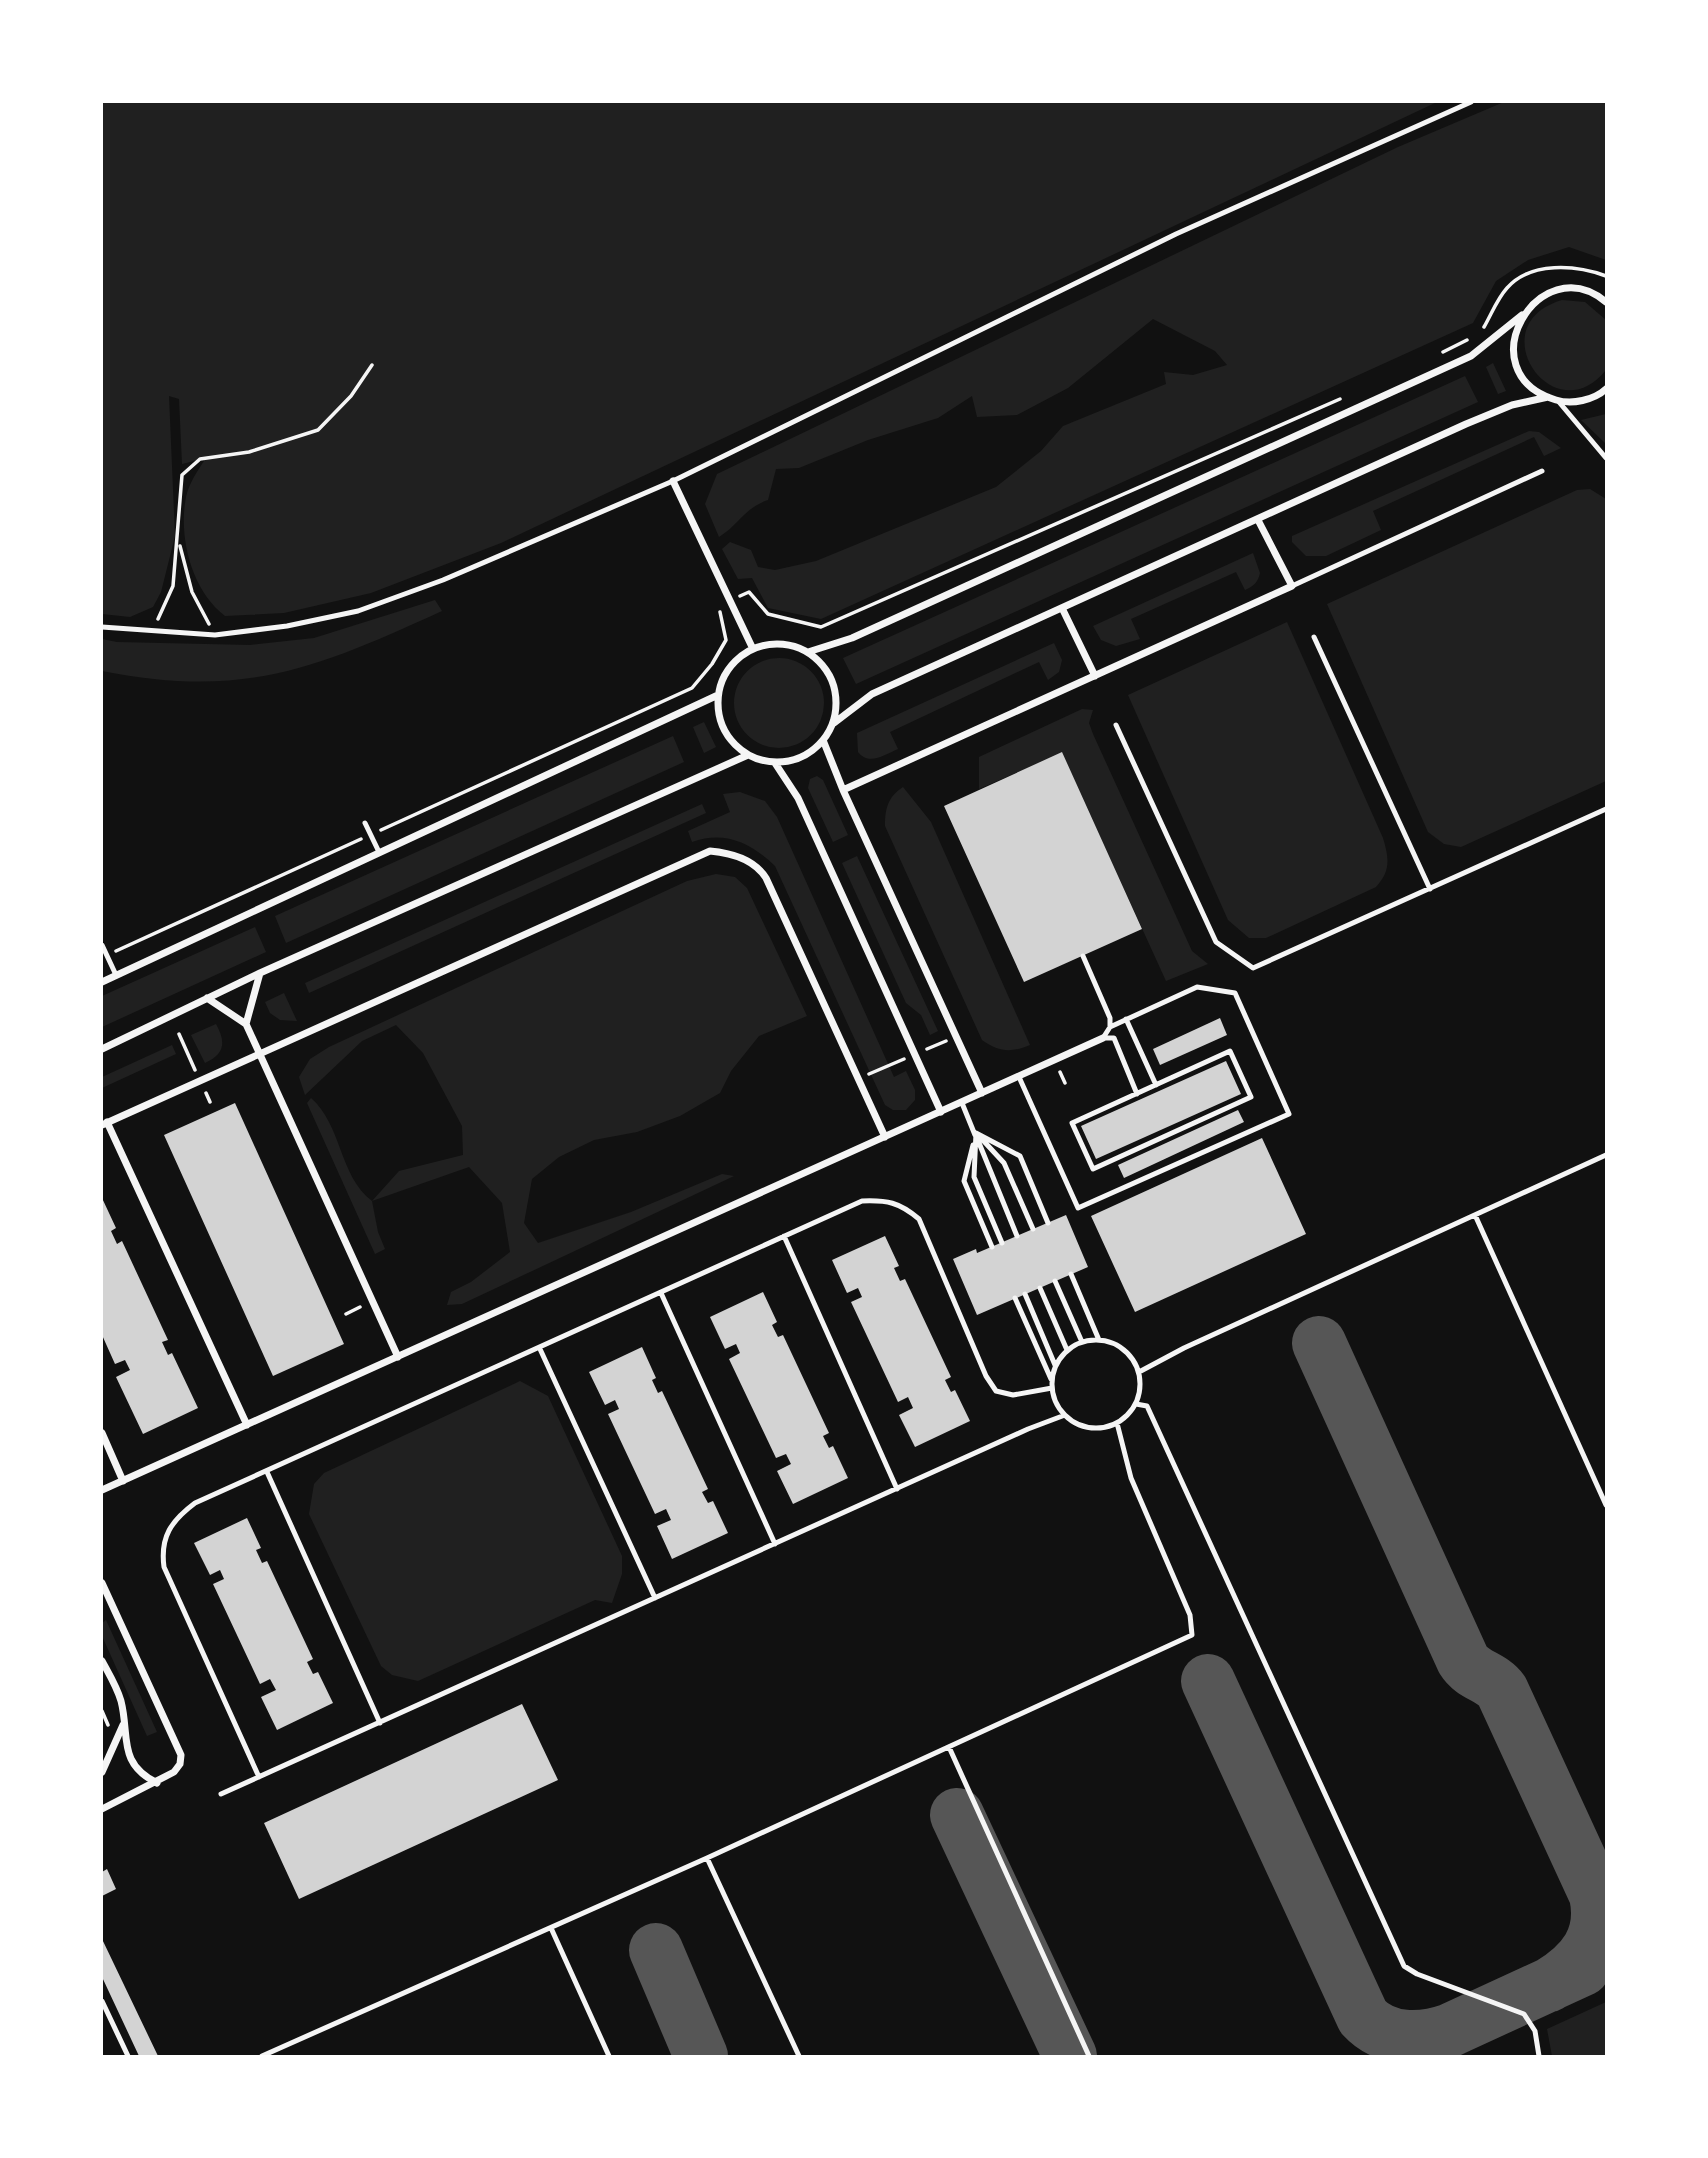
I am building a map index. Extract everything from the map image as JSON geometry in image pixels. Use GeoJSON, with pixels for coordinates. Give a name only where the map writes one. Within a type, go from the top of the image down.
{"type":"FeatureCollection","features":[{"type":"Feature","properties":{"kind":"street"},"geometry":{"type":"LineString","coordinates":[[808,652],[852,638],[1471,356],[1539,298],[1552,292],[1565,289],[1591,292],[1606,301]]}},
{"type":"Feature","properties":{"kind":"street"},"geometry":{"type":"LineString","coordinates":[[1522,315],[1513,339],[1518,369],[1530,386],[1559,401],[1579,402],[1606,389]]}},
{"type":"Feature","properties":{"kind":"street"},"geometry":{"type":"LineString","coordinates":[[834,723],[837,706],[832,681],[823,665],[808,652],[780,644],[753,649],[735,662],[722,682],[718,695],[719,716],[727,735],[748,755],[775,763],[801,758],[823,740],[834,723],[872,694],[1466,424],[1512,405],[1548,397]]}},
{"type":"Feature","properties":{"kind":"street"},"geometry":{"type":"LineString","coordinates":[[673,481],[753,649]]}},
{"type":"Feature","properties":{"kind":"street"},"geometry":{"type":"LineString","coordinates":[[843,790],[1292,586],[1258,520]]}},
{"type":"Feature","properties":{"kind":"street"},"geometry":{"type":"LineString","coordinates":[[1062,608],[1095,676]]}},
{"type":"Feature","properties":{"kind":"street"},"geometry":{"type":"LineString","coordinates":[[102,982],[718,695]]}},
{"type":"Feature","properties":{"kind":"street"},"geometry":{"type":"LineString","coordinates":[[823,740],[843,790],[982,1093]]}},
{"type":"Feature","properties":{"kind":"street"},"geometry":{"type":"LineString","coordinates":[[102,1049],[260,973],[748,755]]}},
{"type":"Feature","properties":{"kind":"street"},"geometry":{"type":"LineString","coordinates":[[775,763],[798,798],[941,1112]]}},
{"type":"Feature","properties":{"kind":"street"},"geometry":{"type":"LineString","coordinates":[[247,1425],[104,1123],[710,851],[728,852],[749,861],[760,869],[766,878],[885,1137]]}},
{"type":"Feature","properties":{"kind":"street"},"geometry":{"type":"LineString","coordinates":[[246,1024],[260,973]]}},
{"type":"Feature","properties":{"kind":"street"},"geometry":{"type":"LineString","coordinates":[[207,998],[246,1024],[398,1357]]}},
{"type":"Feature","properties":{"kind":"street"},"geometry":{"type":"LineString","coordinates":[[102,1490],[1103,1038]]}},
{"type":"Feature","properties":{"kind":"street"},"geometry":{"type":"LineString","coordinates":[[102,1433],[123,1481]]}},
{"type":"Feature","properties":{"kind":"street"},"geometry":{"type":"LineString","coordinates":[[102,1583],[181,1755],[180,1764],[174,1772],[102,1809]]}},
{"type":"Feature","properties":{"kind":"street"},"geometry":{"type":"LineString","coordinates":[[102,1661],[120,1700],[130,1758],[142,1775],[157,1783]]}},
{"type":"Feature","properties":{"kind":"street"},"geometry":{"type":"LineString","coordinates":[[102,1772],[108,1764],[124,1721]]}},
{"type":"Feature","properties":{"kind":"lane"},"geometry":{"type":"LineString","coordinates":[[102,627],[215,635],[287,626],[358,611],[443,580],[673,481],[1176,234],[1471,102]]}},
{"type":"Feature","properties":{"kind":"lane"},"geometry":{"type":"LineString","coordinates":[[1559,401],[1606,458]]}},
{"type":"Feature","properties":{"kind":"lane"},"geometry":{"type":"LineString","coordinates":[[1292,586],[1542,471]]}},
{"type":"Feature","properties":{"kind":"lane"},"geometry":{"type":"LineString","coordinates":[[1314,637],[1430,889]]}},
{"type":"Feature","properties":{"kind":"lane"},"geometry":{"type":"LineString","coordinates":[[1116,725],[1216,942],[1253,968],[1606,809]]}},
{"type":"Feature","properties":{"kind":"lane"},"geometry":{"type":"LineString","coordinates":[[365,823],[379,852]]}},
{"type":"Feature","properties":{"kind":"lane"},"geometry":{"type":"LineString","coordinates":[[102,945],[116,975]]}},
{"type":"Feature","properties":{"kind":"lane"},"geometry":{"type":"LineString","coordinates":[[1083,956],[1110,1018],[1110,1027],[1103,1038]]}},
{"type":"Feature","properties":{"kind":"lane"},"geometry":{"type":"LineString","coordinates":[[1018,1077],[1078,1208],[1289,1114],[1235,993],[1196,987],[1110,1027]]}},
{"type":"Feature","properties":{"kind":"lane"},"geometry":{"type":"LineString","coordinates":[[1126,1020],[1156,1085]]}},
{"type":"Feature","properties":{"kind":"lane"},"geometry":{"type":"LineString","coordinates":[[1103,1038],[1114,1038],[1136,1094]]}},
{"type":"Feature","properties":{"kind":"lane"},"geometry":{"type":"LineString","coordinates":[[1230,1051],[1251,1097],[1093,1169],[1072,1124],[1136,1094],[1230,1051]]}},
{"type":"Feature","properties":{"kind":"lane"},"geometry":{"type":"LineString","coordinates":[[962,1103],[1017,1236]]}},
{"type":"Feature","properties":{"kind":"lane"},"geometry":{"type":"LineString","coordinates":[[976,1133],[1020,1156],[1048,1223]]}},
{"type":"Feature","properties":{"kind":"lane"},"geometry":{"type":"LineString","coordinates":[[976,1133],[1004,1163],[1033,1229]]}},
{"type":"Feature","properties":{"kind":"lane"},"geometry":{"type":"LineString","coordinates":[[976,1133],[974,1177],[1002,1243]]}},
{"type":"Feature","properties":{"kind":"lane"},"geometry":{"type":"LineString","coordinates":[[976,1133],[964,1181],[992,1247]]}},
{"type":"Feature","properties":{"kind":"lane"},"geometry":{"type":"LineString","coordinates":[[1139,1372],[1184,1348],[1606,1155]]}},
{"type":"Feature","properties":{"kind":"lane"},"geometry":{"type":"LineString","coordinates":[[259,1777],[166,1576],[163,1558],[166,1534],[177,1517],[195,1503],[862,1201],[886,1200],[901,1204],[919,1219],[986,1376],[996,1391],[1013,1395],[1052,1385]]}},
{"type":"Feature","properties":{"kind":"lane"},"geometry":{"type":"LineString","coordinates":[[1475,1215],[1606,1505]]}},
{"type":"Feature","properties":{"kind":"lane"},"geometry":{"type":"LineString","coordinates":[[784,1236],[897,1489]]}},
{"type":"Feature","properties":{"kind":"lane"},"geometry":{"type":"LineString","coordinates":[[1071,1274],[1100,1340]]}},
{"type":"Feature","properties":{"kind":"lane"},"geometry":{"type":"LineString","coordinates":[[1055,1281],[1082,1342]]}},
{"type":"Feature","properties":{"kind":"lane"},"geometry":{"type":"LineString","coordinates":[[1040,1288],[1067,1350]]}},
{"type":"Feature","properties":{"kind":"lane"},"geometry":{"type":"LineString","coordinates":[[661,1293],[775,1544]]}},
{"type":"Feature","properties":{"kind":"lane"},"geometry":{"type":"LineString","coordinates":[[1025,1294],[1055,1366]]}},
{"type":"Feature","properties":{"kind":"lane"},"geometry":{"type":"LineString","coordinates":[[1015,1298],[1052,1385],[1057,1404],[1065,1415],[1084,1426],[1096,1428],[1117,1423],[1136,1404],[1140,1392],[1139,1372],[1126,1351],[1115,1344],[1100,1340],[1082,1342],[1067,1350],[1055,1366],[1052,1385]]}},
{"type":"Feature","properties":{"kind":"lane"},"geometry":{"type":"LineString","coordinates":[[540,1349],[655,1598]]}},
{"type":"Feature","properties":{"kind":"lane"},"geometry":{"type":"LineString","coordinates":[[1136,1404],[1147,1406],[1404,1966],[1417,1974],[1524,2014],[1535,2031],[1539,2056]]}},
{"type":"Feature","properties":{"kind":"lane"},"geometry":{"type":"LineString","coordinates":[[220,1794],[1065,1415]]}},
{"type":"Feature","properties":{"kind":"lane"},"geometry":{"type":"LineString","coordinates":[[262,2056],[707,1858],[1192,1636],[1190,1615],[1130,1478],[1117,1423]]}},
{"type":"Feature","properties":{"kind":"lane"},"geometry":{"type":"LineString","coordinates":[[267,1472],[380,1723]]}},
{"type":"Feature","properties":{"kind":"lane"},"geometry":{"type":"LineString","coordinates":[[949,1747],[1089,2056]]}},
{"type":"Feature","properties":{"kind":"lane"},"geometry":{"type":"LineString","coordinates":[[707,1858],[799,2056]]}},
{"type":"Feature","properties":{"kind":"lane"},"geometry":{"type":"LineString","coordinates":[[551,1928],[609,2056]]}},
{"type":"Feature","properties":{"kind":"lane"},"geometry":{"type":"LineString","coordinates":[[102,2001],[128,2056]]}},
{"type":"Feature","properties":{"kind":"path"},"geometry":{"type":"LineString","coordinates":[[1481,332],[1507,287],[1539,268],[1584,268],[1606,276]]}},
{"type":"Feature","properties":{"kind":"path"},"geometry":{"type":"LineString","coordinates":[[1439,354],[1472,337]]}},
{"type":"Feature","properties":{"kind":"path"},"geometry":{"type":"LineString","coordinates":[[153,631],[173,586],[183,475],[200,459],[249,452],[318,430],[351,396],[372,365]]}},
{"type":"Feature","properties":{"kind":"path"},"geometry":{"type":"LineString","coordinates":[[742,595],[749,592],[768,614],[821,627],[1347,396]]}},
{"type":"Feature","properties":{"kind":"path"},"geometry":{"type":"LineString","coordinates":[[179,542],[192,592],[215,635]]}},
{"type":"Feature","properties":{"kind":"path"},"geometry":{"type":"LineString","coordinates":[[383,829],[692,688],[712,664],[726,640],[719,610],[722,604]]}},
{"type":"Feature","properties":{"kind":"path"},"geometry":{"type":"LineString","coordinates":[[116,951],[362,839]]}},
{"type":"Feature","properties":{"kind":"path"},"geometry":{"type":"LineString","coordinates":[[102,1710],[108,1727]]}},
{"type":"Feature","properties":{"kind":"shaded area"},"geometry":{"type":"Polygon","coordinates":[[[102,102],[1437,102],[501,543],[371,593],[284,613],[225,616],[204,593],[190,562],[184,529],[186,497],[206,458],[182,464],[179,399],[169,396],[175,536],[161,592],[153,607],[130,617],[102,614],[102,102]]]}},
{"type":"Feature","properties":{"kind":"shaded area"},"geometry":{"type":"Polygon","coordinates":[[[1504,102],[1606,102],[1606,260],[1569,247],[1528,260],[1496,281],[1473,323],[821,619],[768,608],[752,578],[738,579],[722,549],[730,542],[751,550],[758,567],[775,570],[816,561],[996,487],[1041,451],[1063,426],[1166,384],[1164,372],[1193,375],[1227,365],[1215,351],[1153,319],[1068,388],[1017,415],[977,417],[972,396],[938,418],[868,440],[799,468],[776,469],[768,500],[753,507],[719,537],[705,504],[717,474],[1398,147],[1504,102]]]}},
{"type":"Feature","properties":{"kind":"shaded area"},"geometry":{"type":"Polygon","coordinates":[[[1562,300],[1585,302],[1606,320],[1606,370],[1586,387],[1565,390],[1547,383],[1533,369],[1525,350],[1526,331],[1538,313],[1562,300]]]}},
{"type":"Feature","properties":{"kind":"shaded area"},"geometry":{"type":"Polygon","coordinates":[[[1493,363],[1506,391],[1498,394],[1486,367],[1493,363]]]}},
{"type":"Feature","properties":{"kind":"shaded area"},"geometry":{"type":"Polygon","coordinates":[[[1465,376],[1478,402],[856,684],[843,658],[1465,376]]]}},
{"type":"Feature","properties":{"kind":"shaded area"},"geometry":{"type":"Polygon","coordinates":[[[1606,414],[1606,444],[1581,420],[1606,414]]]}},
{"type":"Feature","properties":{"kind":"shaded area"},"geometry":{"type":"Polygon","coordinates":[[[1529,431],[1539,432],[1561,448],[1544,456],[1534,437],[1373,511],[1381,530],[1326,556],[1306,556],[1292,542],[1292,536],[1529,431]]]}},
{"type":"Feature","properties":{"kind":"shaded area"},"geometry":{"type":"Polygon","coordinates":[[[1590,489],[1606,499],[1606,781],[1461,847],[1444,844],[1428,832],[1327,604],[1577,490],[1590,489]]]}},
{"type":"Feature","properties":{"kind":"shaded area"},"geometry":{"type":"Polygon","coordinates":[[[1253,553],[1260,573],[1253,585],[1245,590],[1236,572],[1131,619],[1140,639],[1116,646],[1101,640],[1093,626],[1253,553]]]}},
{"type":"Feature","properties":{"kind":"shaded area"},"geometry":{"type":"Polygon","coordinates":[[[435,600],[442,611],[355,649],[278,673],[238,680],[197,682],[152,679],[102,671],[102,639],[117,642],[250,645],[314,638],[435,600]]]}},
{"type":"Feature","properties":{"kind":"shaded area"},"geometry":{"type":"Polygon","coordinates":[[[1287,622],[1383,838],[1387,864],[1376,887],[1266,938],[1249,938],[1228,920],[1128,695],[1287,622]]]}},
{"type":"Feature","properties":{"kind":"shaded area"},"geometry":{"type":"Polygon","coordinates":[[[1054,643],[1062,660],[1059,672],[1048,680],[1039,662],[890,732],[898,749],[872,759],[858,752],[857,733],[1054,643]]]}},
{"type":"Feature","properties":{"kind":"shaded area"},"geometry":{"type":"Polygon","coordinates":[[[779,658],[796,662],[811,671],[820,686],[824,703],[820,720],[811,735],[796,744],[779,748],[762,744],[747,735],[738,720],[734,703],[738,686],[747,671],[762,662],[779,658]]]}},
{"type":"Feature","properties":{"kind":"shaded area"},"geometry":{"type":"Polygon","coordinates":[[[1082,709],[1093,710],[1089,723],[1093,734],[1192,951],[1208,964],[1166,981],[1062,753],[979,789],[979,757],[1082,709]]]}},
{"type":"Feature","properties":{"kind":"shaded area"},"geometry":{"type":"Polygon","coordinates":[[[704,722],[716,747],[704,753],[693,727],[704,722]]]}},
{"type":"Feature","properties":{"kind":"shaded area"},"geometry":{"type":"Polygon","coordinates":[[[673,736],[684,762],[286,943],[275,916],[673,736]]]}},
{"type":"Feature","properties":{"kind":"shaded area"},"geometry":{"type":"Polygon","coordinates":[[[817,776],[823,780],[848,835],[833,842],[808,788],[810,779],[817,776]]]}},
{"type":"Feature","properties":{"kind":"shaded area"},"geometry":{"type":"Polygon","coordinates":[[[903,787],[931,822],[1030,1045],[1005,1050],[982,1040],[885,826],[888,804],[903,787]]]}},
{"type":"Feature","properties":{"kind":"shaded area"},"geometry":{"type":"Polygon","coordinates":[[[740,792],[765,801],[777,817],[894,1077],[906,1071],[915,1090],[915,1100],[906,1110],[893,1110],[885,1105],[775,866],[757,851],[737,841],[716,837],[692,842],[688,831],[730,812],[723,794],[740,792]]]}},
{"type":"Feature","properties":{"kind":"shaded area"},"geometry":{"type":"Polygon","coordinates":[[[702,804],[706,813],[309,993],[305,983],[702,804]]]}},
{"type":"Feature","properties":{"kind":"shaded area"},"geometry":{"type":"Polygon","coordinates":[[[857,856],[938,1031],[930,1035],[921,1015],[906,1003],[842,863],[857,856]]]}},
{"type":"Feature","properties":{"kind":"shaded area"},"geometry":{"type":"Polygon","coordinates":[[[716,874],[735,877],[747,888],[807,1016],[759,1036],[731,1071],[720,1093],[680,1116],[637,1132],[594,1140],[559,1157],[532,1179],[524,1223],[538,1243],[631,1212],[722,1174],[734,1176],[462,1304],[447,1305],[451,1292],[471,1282],[510,1252],[502,1203],[469,1167],[372,1201],[399,1171],[463,1155],[462,1126],[423,1053],[396,1025],[362,1041],[305,1095],[299,1077],[310,1059],[329,1047],[687,881],[716,874]]]}},
{"type":"Feature","properties":{"kind":"shaded area"},"geometry":{"type":"Polygon","coordinates":[[[255,927],[266,952],[102,1027],[102,996],[255,927]]]}},
{"type":"Feature","properties":{"kind":"shaded area"},"geometry":{"type":"Polygon","coordinates":[[[284,993],[297,1021],[280,1020],[270,1013],[265,1002],[284,993]]]}},
{"type":"Feature","properties":{"kind":"shaded area"},"geometry":{"type":"Polygon","coordinates":[[[216,1024],[222,1047],[217,1056],[205,1063],[191,1035],[216,1024]]]}},
{"type":"Feature","properties":{"kind":"shaded area"},"geometry":{"type":"Polygon","coordinates":[[[172,1045],[176,1054],[102,1088],[102,1077],[172,1045]]]}},
{"type":"Feature","properties":{"kind":"shaded area"},"geometry":{"type":"Polygon","coordinates":[[[311,1098],[329,1122],[353,1178],[361,1191],[372,1201],[378,1232],[385,1249],[375,1254],[307,1103],[311,1098]]]}},
{"type":"Feature","properties":{"kind":"shaded area"},"geometry":{"type":"Polygon","coordinates":[[[520,1381],[548,1396],[622,1556],[622,1574],[612,1603],[595,1600],[418,1681],[392,1675],[381,1666],[309,1514],[314,1484],[324,1473],[520,1381]]]}},
{"type":"Feature","properties":{"kind":"shaded area"},"geometry":{"type":"Polygon","coordinates":[[[106,1620],[157,1732],[147,1736],[102,1636],[102,1623],[106,1620]]]}},
{"type":"Feature","properties":{"kind":"shaded area"},"geometry":{"type":"Polygon","coordinates":[[[1606,2002],[1606,2056],[1552,2056],[1547,2029],[1606,2002]]]}},
{"type":"Feature","properties":{"kind":"building"},"geometry":{"type":"Polygon","coordinates":[[[1062,752],[1142,929],[1024,982],[944,806],[1062,752]]]}},
{"type":"Feature","properties":{"kind":"building"},"geometry":{"type":"Polygon","coordinates":[[[1220,1018],[1227,1035],[1160,1065],[1153,1049],[1220,1018]]]}},
{"type":"Feature","properties":{"kind":"building"},"geometry":{"type":"Polygon","coordinates":[[[1226,1061],[1241,1094],[1096,1159],[1081,1126],[1226,1061]]]}},
{"type":"Feature","properties":{"kind":"building"},"geometry":{"type":"Polygon","coordinates":[[[235,1103],[344,1344],[273,1376],[164,1135],[235,1103]]]}},
{"type":"Feature","properties":{"kind":"building"},"geometry":{"type":"Polygon","coordinates":[[[1238,1110],[1244,1122],[1124,1178],[1118,1165],[1238,1110]]]}},
{"type":"Feature","properties":{"kind":"building"},"geometry":{"type":"Polygon","coordinates":[[[1262,1138],[1306,1234],[1135,1312],[1091,1216],[1262,1138]]]}},
{"type":"Feature","properties":{"kind":"building"},"geometry":{"type":"Polygon","coordinates":[[[102,1198],[116,1228],[111,1231],[117,1244],[122,1241],[168,1340],[162,1342],[168,1355],[172,1353],[198,1408],[143,1434],[116,1377],[130,1370],[125,1360],[115,1364],[102,1335],[102,1198]]]}},
{"type":"Feature","properties":{"kind":"building"},"geometry":{"type":"Polygon","coordinates":[[[1066,1215],[1088,1267],[977,1315],[953,1259],[976,1249],[977,1253],[1066,1215]]]}},
{"type":"Feature","properties":{"kind":"building"},"geometry":{"type":"Polygon","coordinates":[[[885,1236],[899,1266],[894,1268],[900,1281],[905,1279],[951,1377],[945,1380],[951,1392],[955,1390],[970,1421],[915,1447],[899,1415],[913,1408],[908,1397],[898,1402],[851,1302],[862,1297],[858,1288],[847,1293],[832,1260],[885,1236]]]}},
{"type":"Feature","properties":{"kind":"building"},"geometry":{"type":"Polygon","coordinates":[[[763,1292],[777,1322],[772,1325],[778,1337],[783,1335],[829,1433],[823,1436],[829,1448],[833,1446],[848,1478],[793,1504],[777,1471],[791,1464],[786,1454],[776,1458],[729,1359],[740,1353],[736,1344],[725,1349],[710,1317],[763,1292]]]}},
{"type":"Feature","properties":{"kind":"building"},"geometry":{"type":"Polygon","coordinates":[[[642,1347],[656,1378],[652,1380],[658,1393],[662,1391],[708,1489],[702,1492],[708,1503],[713,1501],[728,1533],[672,1559],[657,1526],[671,1520],[666,1509],[655,1514],[608,1414],[619,1409],[615,1400],[605,1405],[589,1372],[642,1347]]]}},
{"type":"Feature","properties":{"kind":"building"},"geometry":{"type":"Polygon","coordinates":[[[247,1518],[261,1548],[256,1550],[262,1563],[267,1561],[313,1659],[307,1662],[313,1674],[318,1672],[333,1703],[277,1730],[261,1697],[276,1690],[270,1679],[260,1684],[213,1584],[224,1579],[220,1570],[210,1575],[194,1543],[247,1518]]]}},
{"type":"Feature","properties":{"kind":"building"},"geometry":{"type":"Polygon","coordinates":[[[522,1704],[558,1780],[299,1899],[264,1823],[522,1704]]]}},
{"type":"Feature","properties":{"kind":"building"},"geometry":{"type":"Polygon","coordinates":[[[107,1869],[116,1889],[102,1896],[102,1872],[107,1869]]]}},
{"type":"Feature","properties":{"kind":"building"},"geometry":{"type":"Polygon","coordinates":[[[102,1939],[158,2056],[139,2056],[102,1977],[102,1939]]]}},
{"type":"Feature","properties":{"kind":"taxiway"},"geometry":{"type":"LineString","coordinates":[[1319,1343],[1463,1660],[1502,1691],[1596,1895],[1597,1924],[1589,1948],[1572,1968],[1549,1985]]}},
{"type":"Feature","properties":{"kind":"taxiway"},"geometry":{"type":"LineString","coordinates":[[1208,1681],[1363,2017],[1382,2031],[1405,2037],[1428,2036],[1451,2030]]}},
{"type":"Feature","properties":{"kind":"taxiway"},"geometry":{"type":"LineString","coordinates":[[957,1815],[1070,2056]]}},
{"type":"Feature","properties":{"kind":"taxiway"},"geometry":{"type":"LineString","coordinates":[[656,1950],[701,2056]]}},
{"type":"Feature","properties":{"kind":"taxiway"},"geometry":{"type":"LineString","coordinates":[[1420,2044],[1583,1969]]}}]}
